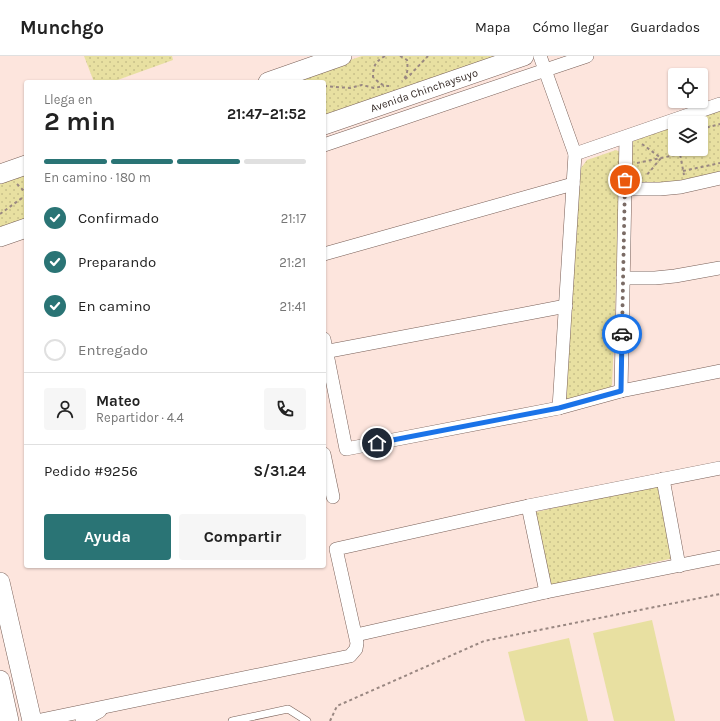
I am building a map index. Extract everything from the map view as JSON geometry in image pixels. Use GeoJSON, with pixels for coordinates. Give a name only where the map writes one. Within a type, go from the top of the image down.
{"type":"FeatureCollection","features":[{"type":"Feature","properties":{"kind":"street"},"geometry":{"type":"LineString","coordinates":[[274,80],[342,56]]}},
{"type":"Feature","properties":{"kind":"street","name":"Avenida Chinchaysuyo"},"geometry":{"type":"LineString","coordinates":[[326,124],[524,56]]}},
{"type":"Feature","properties":{"kind":"street"},"geometry":{"type":"LineString","coordinates":[[540,56],[575,154],[559,408]]}},
{"type":"Feature","properties":{"kind":"street"},"geometry":{"type":"LineString","coordinates":[[326,144],[587,56]]}},
{"type":"Feature","properties":{"kind":"street"},"geometry":{"type":"LineString","coordinates":[[575,154],[632,139],[720,104]]}},
{"type":"Feature","properties":{"kind":"street"},"geometry":{"type":"LineString","coordinates":[[621,391],[625,189],[632,139]]}},
{"type":"Feature","properties":{"kind":"street"},"geometry":{"type":"LineString","coordinates":[[0,174],[24,166]]}},
{"type":"Feature","properties":{"kind":"street"},"geometry":{"type":"LineString","coordinates":[[625,189],[660,189],[681,187],[720,178]]}},
{"type":"Feature","properties":{"kind":"street"},"geometry":{"type":"LineString","coordinates":[[326,253],[573,184]]}},
{"type":"Feature","properties":{"kind":"street"},"geometry":{"type":"LineString","coordinates":[[0,237],[24,229]]}},
{"type":"Feature","properties":{"kind":"street"},"geometry":{"type":"LineString","coordinates":[[623,278],[655,278],[675,276],[720,268]]}},
{"type":"Feature","properties":{"kind":"street"},"geometry":{"type":"LineString","coordinates":[[326,348],[566,306]]}},
{"type":"Feature","properties":{"kind":"street"},"geometry":{"type":"LineString","coordinates":[[326,353],[346,449],[559,408],[621,391],[720,371]]}},
{"type":"Feature","properties":{"kind":"street"},"geometry":{"type":"LineString","coordinates":[[326,464],[333,497]]}},
{"type":"Feature","properties":{"kind":"street"},"geometry":{"type":"LineString","coordinates":[[36,721],[350,656],[356,649],[356,635],[336,549],[528,506],[720,468]]}},
{"type":"Feature","properties":{"kind":"street"},"geometry":{"type":"LineString","coordinates":[[663,479],[679,566]]}},
{"type":"Feature","properties":{"kind":"street"},"geometry":{"type":"LineString","coordinates":[[528,506],[546,592]]}},
{"type":"Feature","properties":{"kind":"street"},"geometry":{"type":"LineString","coordinates":[[356,635],[546,592],[720,557]]}},
{"type":"Feature","properties":{"kind":"street"},"geometry":{"type":"LineString","coordinates":[[0,582],[3,616],[32,721]]}},
{"type":"Feature","properties":{"kind":"street"},"geometry":{"type":"LineString","coordinates":[[0,680],[9,721]]}},
{"type":"Feature","properties":{"kind":"street"},"geometry":{"type":"LineString","coordinates":[[82,721],[114,704]]}},
{"type":"Feature","properties":{"kind":"lane"},"geometry":{"type":"LineString","coordinates":[[232,721],[288,709],[307,721]]}},
{"type":"Feature","properties":{"kind":"path"},"geometry":{"type":"LineString","coordinates":[[385,56],[376,63],[373,69],[373,77],[378,83],[385,86]]}},
{"type":"Feature","properties":{"kind":"path"},"geometry":{"type":"LineString","coordinates":[[400,56],[407,60],[408,69],[404,80]]}},
{"type":"Feature","properties":{"kind":"path"},"geometry":{"type":"LineString","coordinates":[[400,84],[428,56]]}},
{"type":"Feature","properties":{"kind":"path"},"geometry":{"type":"LineString","coordinates":[[326,86],[350,88],[362,85],[374,88],[392,86]]}},
{"type":"Feature","properties":{"kind":"path"},"geometry":{"type":"LineString","coordinates":[[708,127],[720,124]]}},
{"type":"Feature","properties":{"kind":"path"},"geometry":{"type":"LineString","coordinates":[[632,139],[661,158]]}},
{"type":"Feature","properties":{"kind":"path"},"geometry":{"type":"LineString","coordinates":[[632,164],[670,156]]}},
{"type":"Feature","properties":{"kind":"path"},"geometry":{"type":"LineString","coordinates":[[680,156],[685,179]]}},
{"type":"Feature","properties":{"kind":"path"},"geometry":{"type":"LineString","coordinates":[[645,178],[661,158]]}},
{"type":"Feature","properties":{"kind":"path"},"geometry":{"type":"LineString","coordinates":[[683,171],[720,163]]}},
{"type":"Feature","properties":{"kind":"path"},"geometry":{"type":"LineString","coordinates":[[0,214],[24,196]]}},
{"type":"Feature","properties":{"kind":"path"},"geometry":{"type":"LineString","coordinates":[[330,721],[337,706],[484,641],[720,594]]}},
{"type":"Feature","properties":{"kind":"shaded area"},"geometry":{"type":"Polygon","coordinates":[[[84,56],[172,56],[173,60],[118,80],[93,80],[84,56]]]}},
{"type":"Feature","properties":{"kind":"shaded area"},"geometry":{"type":"Polygon","coordinates":[[[362,56],[496,56],[326,116],[326,80],[292,80],[362,56]]]}},
{"type":"Feature","properties":{"kind":"shaded area"},"geometry":{"type":"Polygon","coordinates":[[[720,111],[720,175],[697,180],[638,185],[630,180],[631,142],[668,129],[668,156],[708,156],[708,116],[705,116],[720,111]]]}},
{"type":"Feature","properties":{"kind":"shaded area"},"geometry":{"type":"Polygon","coordinates":[[[616,150],[620,152],[612,385],[609,389],[571,402],[563,398],[581,168],[587,160],[616,150]]]}},
{"type":"Feature","properties":{"kind":"shaded area"},"geometry":{"type":"Polygon","coordinates":[[[24,173],[24,221],[0,229],[0,181],[24,173]]]}},
{"type":"Feature","properties":{"kind":"shaded area"},"geometry":{"type":"Polygon","coordinates":[[[658,485],[674,558],[550,585],[534,514],[536,512],[658,485]]]}},
{"type":"Feature","properties":{"kind":"shaded area"},"geometry":{"type":"Polygon","coordinates":[[[652,620],[675,721],[614,721],[593,633],[652,620]]]}},
{"type":"Feature","properties":{"kind":"shaded area"},"geometry":{"type":"Polygon","coordinates":[[[569,638],[588,721],[525,721],[508,652],[569,638]]]}},
{"type":"Feature","properties":{"kind":"way so far"},"geometry":{"type":"LineString","coordinates":[[622,334],[625,180]]}},
{"type":"Feature","properties":{"kind":"route"},"geometry":{"type":"LineString","coordinates":[[377,443],[559,408],[621,391],[622,334]]}}]}
